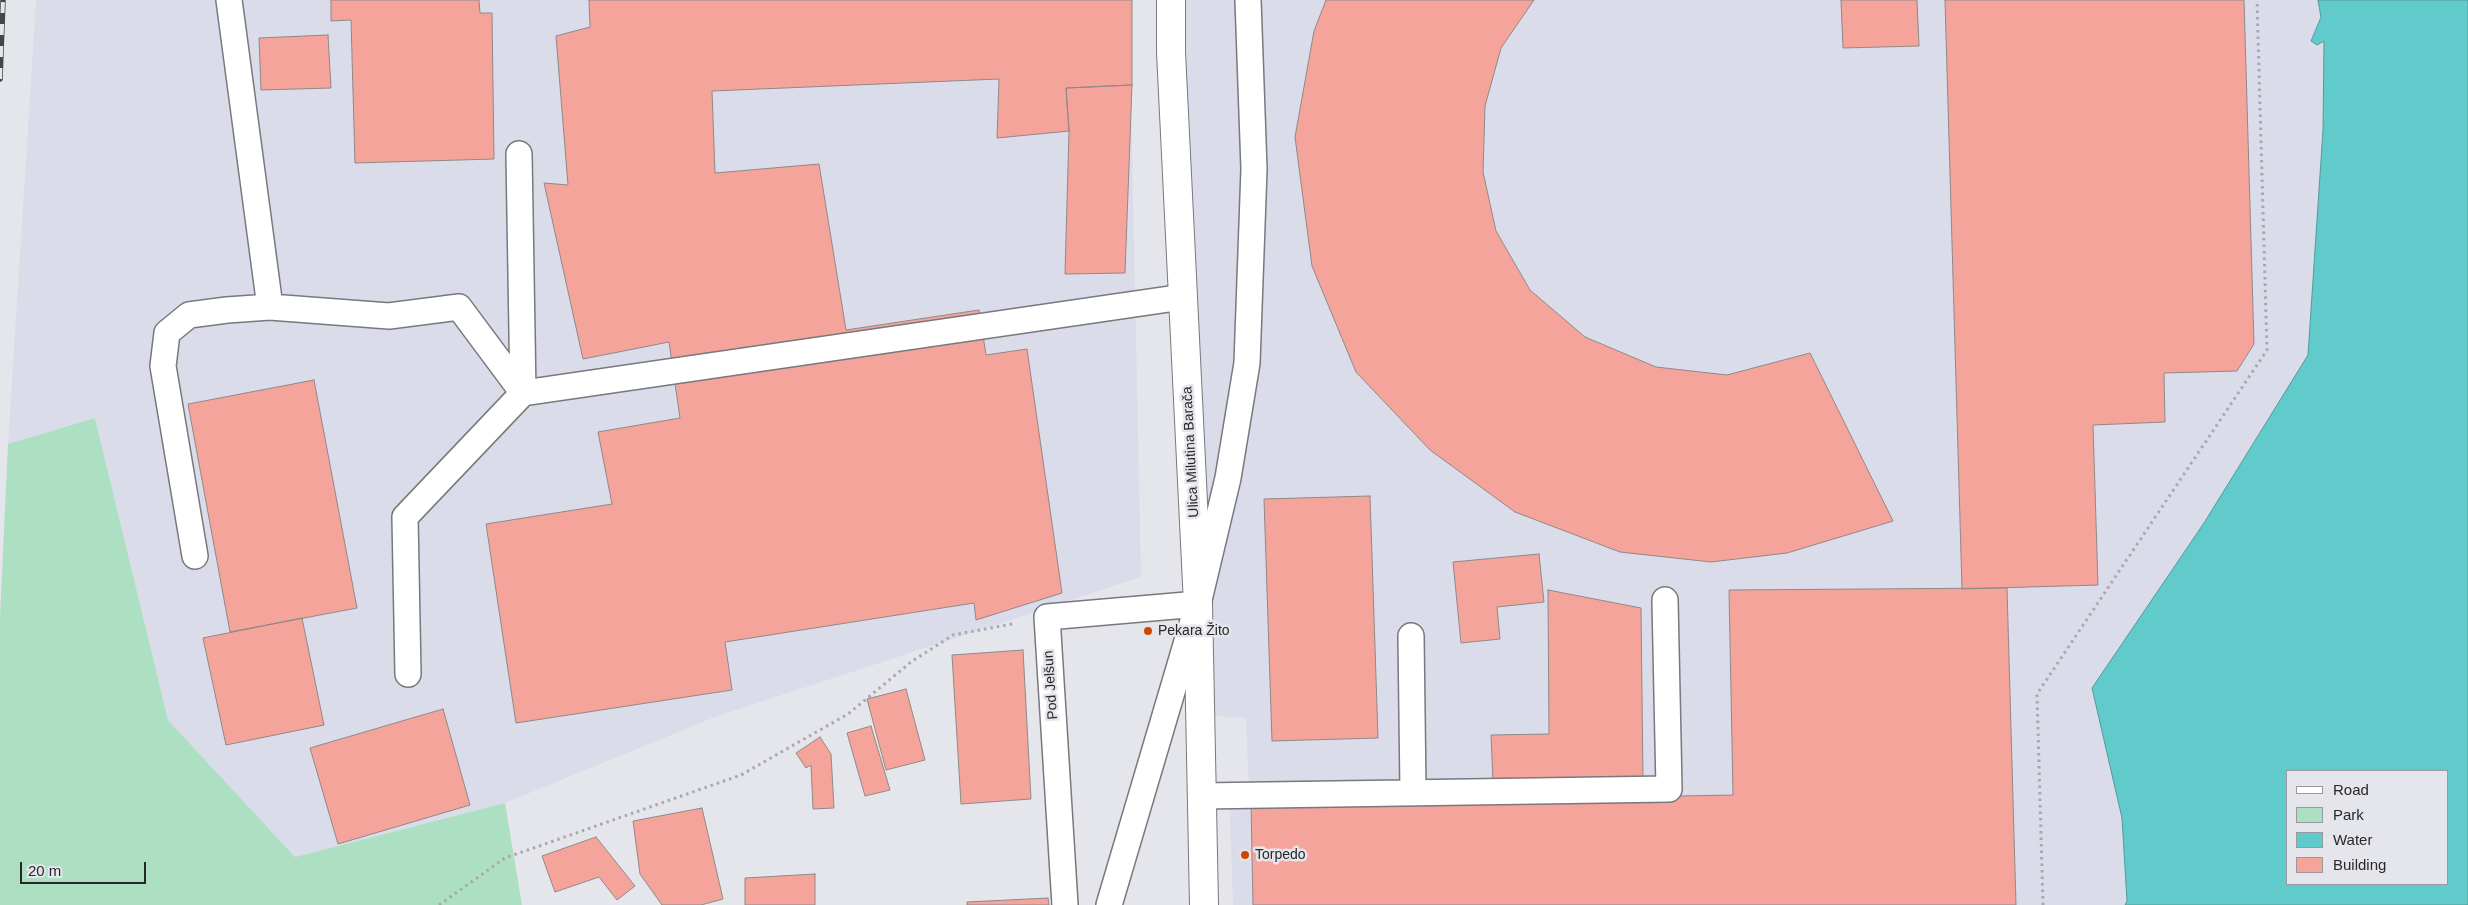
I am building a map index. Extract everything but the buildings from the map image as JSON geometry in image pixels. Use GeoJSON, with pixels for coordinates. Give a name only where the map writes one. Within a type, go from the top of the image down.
{"type":"FeatureCollection","features":[{"type":"Feature","properties":{"kind":"street","name":"Ulica Milutina Barača"},"geometry":{"type":"LineString","coordinates":[[1171,0],[1198,604],[1204,905]]}},
{"type":"Feature","properties":{"kind":"lane"},"geometry":{"type":"LineString","coordinates":[[229,0],[270,307]]}},
{"type":"Feature","properties":{"kind":"lane"},"geometry":{"type":"LineString","coordinates":[[1108,905],[1198,604],[1228,478],[1247,363],[1254,169],[1248,0]]}},
{"type":"Feature","properties":{"kind":"lane"},"geometry":{"type":"LineString","coordinates":[[519,154],[523,393]]}},
{"type":"Feature","properties":{"kind":"lane"},"geometry":{"type":"LineString","coordinates":[[408,674],[405,517],[523,393],[1183,297]]}},
{"type":"Feature","properties":{"kind":"lane"},"geometry":{"type":"LineString","coordinates":[[195,556],[163,366],[166,333],[189,315],[270,307],[389,316],[460,307],[523,393]]}},
{"type":"Feature","properties":{"kind":"lane"},"geometry":{"type":"LineString","coordinates":[[1201,796],[1413,791],[1669,789],[1666,600]]}},
{"type":"Feature","properties":{"kind":"lane"},"geometry":{"type":"LineString","coordinates":[[1047,617],[1198,604]]}},
{"type":"Feature","properties":{"kind":"lane","name":"Pod Jelšun"},"geometry":{"type":"LineString","coordinates":[[1047,617],[1065,905]]}},
{"type":"Feature","properties":{"kind":"lane"},"geometry":{"type":"LineString","coordinates":[[1412,636],[1413,791]]}},
{"type":"Feature","properties":{"kind":"path"},"geometry":{"type":"LineString","coordinates":[[2043,905],[2037,694],[2267,350],[2257,0]]}},
{"type":"Feature","properties":{"kind":"path"},"geometry":{"type":"LineString","coordinates":[[439,905],[505,858],[741,775],[848,714],[911,662],[953,635],[1047,617]]}},
{"type":"Feature","properties":{"kind":"shaded area"},"geometry":{"type":"Polygon","coordinates":[[[36,0],[1129,0],[1141,577],[715,717],[505,803],[295,857],[168,720],[95,418],[8,444],[36,0]]]}},
{"type":"Feature","properties":{"kind":"shaded area"},"geometry":{"type":"Polygon","coordinates":[[[1184,0],[2318,0],[2321,17],[2311,40],[2324,40],[2323,130],[2308,355],[2204,523],[2092,688],[2122,818],[2127,901],[2125,905],[1233,905],[1229,791],[1249,789],[1246,718],[1200,715],[1194,266],[1184,0]]]}},
{"type":"Feature","properties":{"kind":"green space"},"geometry":{"type":"Polygon","coordinates":[[[95,418],[168,720],[295,857],[505,803],[522,905],[0,905],[0,617],[8,444],[95,418]]]}},
{"type":"Feature","properties":{"kind":"water"},"geometry":{"type":"Polygon","coordinates":[[[2318,0],[2468,0],[2468,905],[2125,905],[2127,901],[2122,818],[2092,688],[2204,523],[2308,355],[2323,130],[2324,41],[2317,45],[2311,41],[2321,17],[2318,0]]]}},
{"type":"Feature","properties":{"kind":"railway"},"geometry":{"type":"LineString","coordinates":[[0,79],[3,0]]}},
{"type":"Feature","properties":{"kind":"place","name":"Pekara Žito"},"geometry":{"type":"Point","coordinates":[1148,631]}},
{"type":"Feature","properties":{"kind":"place","name":"Torpedo"},"geometry":{"type":"Point","coordinates":[1245,855]}}]}
